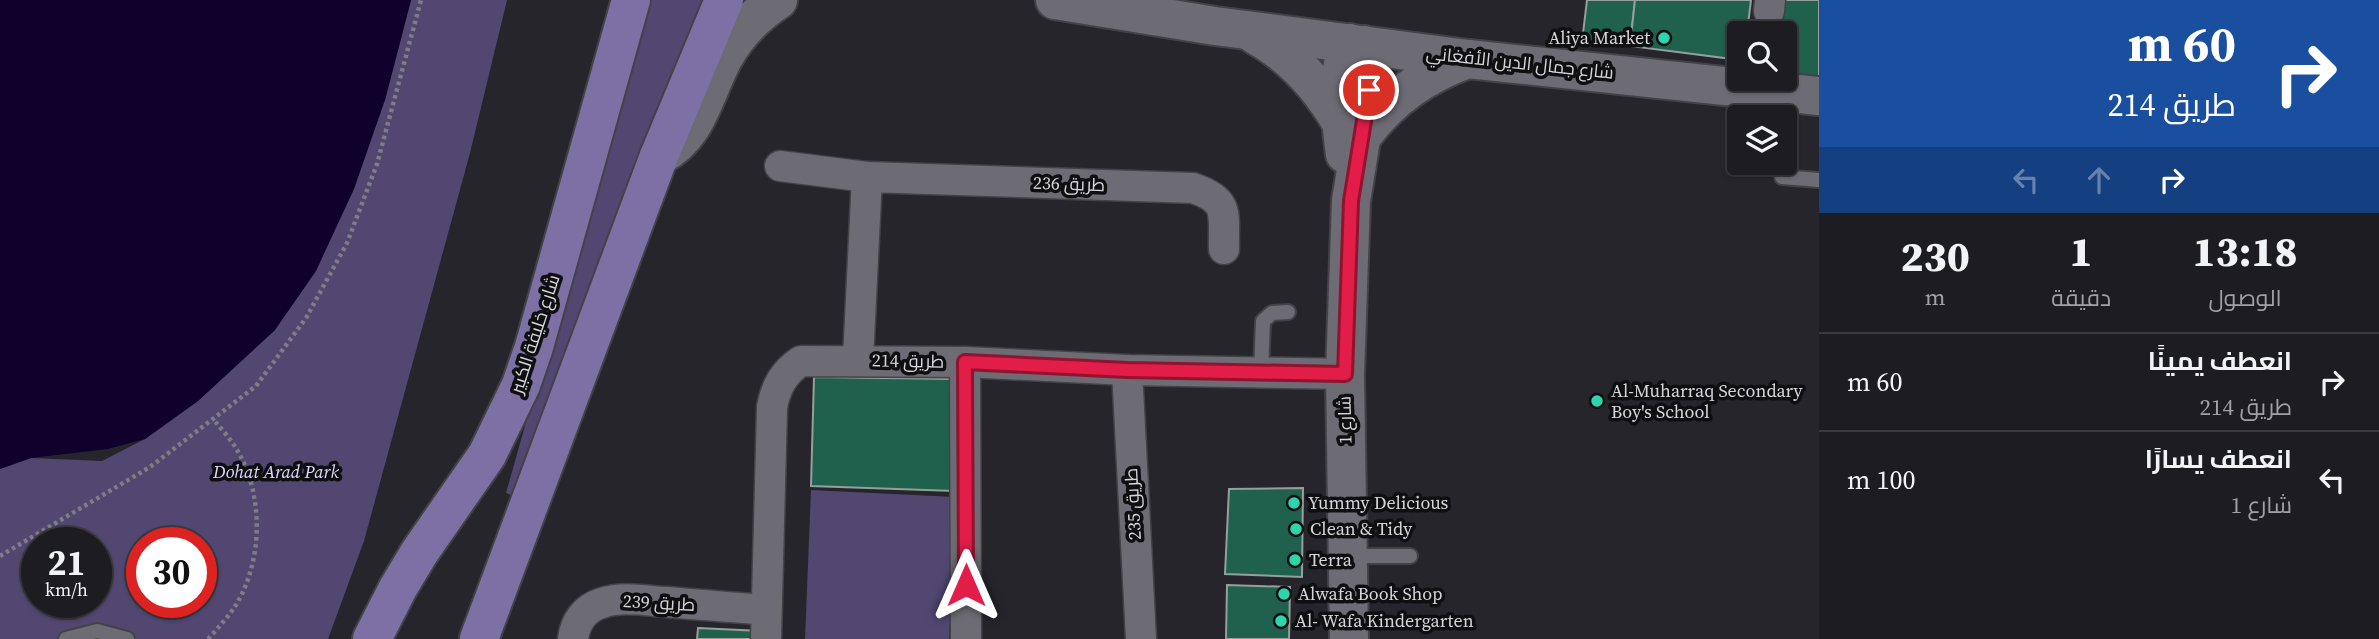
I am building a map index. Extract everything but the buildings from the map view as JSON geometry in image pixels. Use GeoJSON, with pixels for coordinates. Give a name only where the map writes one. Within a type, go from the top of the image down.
{"type":"FeatureCollection","features":[{"type":"Feature","properties":{"kind":"main road","name":"شارع خليفة الكبير"},"geometry":{"type":"LineString","coordinates":[[372,639],[419,553],[487,455],[521,385],[538,334],[631,0]]}},
{"type":"Feature","properties":{"kind":"main road"},"geometry":{"type":"LineString","coordinates":[[479,639],[659,156],[724,0]]}},
{"type":"Feature","properties":{"kind":"street"},"geometry":{"type":"LineString","coordinates":[[659,156],[677,145],[693,126],[722,62],[741,33],[765,8],[778,0]]}},
{"type":"Feature","properties":{"kind":"street","name":"شارع جمال الدين الأفغاني"},"geometry":{"type":"LineString","coordinates":[[1055,0],[1246,30],[1468,59],[1819,96]]}},
{"type":"Feature","properties":{"kind":"street"},"geometry":{"type":"LineString","coordinates":[[1246,30],[1275,47],[1302,69],[1352,130],[1409,88],[1468,59]]}},
{"type":"Feature","properties":{"kind":"street","name":"شارع 1"},"geometry":{"type":"LineString","coordinates":[[1349,639],[1345,374],[1352,130],[1369,90],[1357,44]]}},
{"type":"Feature","properties":{"kind":"street","name":"طريق 236"},"geometry":{"type":"LineString","coordinates":[[780,166],[867,177],[1193,188],[1213,195],[1223,208],[1224,249]]}},
{"type":"Feature","properties":{"kind":"street"},"geometry":{"type":"LineString","coordinates":[[858,360],[867,177]]}},
{"type":"Feature","properties":{"kind":"street","name":"طريق 214"},"geometry":{"type":"LineString","coordinates":[[765,624],[772,407],[775,392],[790,369],[801,361],[965,362],[1127,370],[1345,374]]}},
{"type":"Feature","properties":{"kind":"street"},"geometry":{"type":"LineString","coordinates":[[965,362],[966,639]]}},
{"type":"Feature","properties":{"kind":"street","name":"طريق 235"},"geometry":{"type":"LineString","coordinates":[[1127,370],[1141,639]]}},
{"type":"Feature","properties":{"kind":"street","name":"طريق 239"},"geometry":{"type":"LineString","coordinates":[[573,639],[578,622],[587,610],[611,601],[653,601],[765,624]]}},
{"type":"Feature","properties":{"kind":"lane"},"geometry":{"type":"LineString","coordinates":[[1782,177],[1819,180]]}},
{"type":"Feature","properties":{"kind":"lane"},"geometry":{"type":"LineString","coordinates":[[1261,372],[1263,321],[1272,313],[1288,312]]}},
{"type":"Feature","properties":{"kind":"lane"},"geometry":{"type":"LineString","coordinates":[[1348,556],[1410,556]]}},
{"type":"Feature","properties":{"kind":"lane"},"geometry":{"type":"LineString","coordinates":[[66,639],[97,631],[127,639]]}},
{"type":"Feature","properties":{"kind":"path"},"geometry":{"type":"LineString","coordinates":[[0,556],[150,467],[256,386],[306,318],[347,243],[377,164],[421,0]]}},
{"type":"Feature","properties":{"kind":"path"},"geometry":{"type":"LineString","coordinates":[[208,639],[236,604],[252,567],[258,528],[253,487],[238,450],[214,419]]}},
{"type":"Feature","properties":{"kind":"green space","name":"Dohat Arad Park"},"geometry":{"type":"Polygon","coordinates":[[[411,0],[507,0],[470,153],[364,541],[328,639],[0,639],[0,469],[31,458],[102,461],[145,439],[198,401],[275,330],[385,100],[411,0]]]}},
{"type":"Feature","properties":{"kind":"green space"},"geometry":{"type":"Polygon","coordinates":[[[645,0],[709,0],[516,497],[506,493],[645,0]]]}},
{"type":"Feature","properties":{"kind":"green space"},"geometry":{"type":"Polygon","coordinates":[[[811,490],[955,497],[949,639],[805,639],[811,490]]]}},
{"type":"Feature","properties":{"kind":"shaded area"},"geometry":{"type":"Polygon","coordinates":[[[0,0],[411,0],[385,100],[354,189],[316,271],[275,330],[198,401],[145,439],[108,449],[31,458],[0,469],[0,0]]]}},
{"type":"Feature","properties":{"kind":"place","name":"Aliya Market"},"geometry":{"type":"Point","coordinates":[1664,38]}},
{"type":"Feature","properties":{"kind":"place","name":"Al-Muharraq Secondary Boy's School"},"geometry":{"type":"Point","coordinates":[1597,401]}},
{"type":"Feature","properties":{"kind":"place","name":"Yummy Delicious"},"geometry":{"type":"Point","coordinates":[1294,503]}},
{"type":"Feature","properties":{"kind":"place","name":"Clean & Tidy"},"geometry":{"type":"Point","coordinates":[1296,529]}},
{"type":"Feature","properties":{"kind":"place","name":"Terra"},"geometry":{"type":"Point","coordinates":[1295,560]}},
{"type":"Feature","properties":{"kind":"place","name":"Alwafa Book Shop"},"geometry":{"type":"Point","coordinates":[1284,594]}},
{"type":"Feature","properties":{"kind":"place","name":"Al- Wafa Kindergarten"},"geometry":{"type":"Point","coordinates":[1281,621]}},
{"type":"Feature","properties":{"kind":"route"},"geometry":{"type":"LineString","coordinates":[[966,585],[965,362],[1127,370],[1345,374],[1351,201],[1369,90]]}}]}
